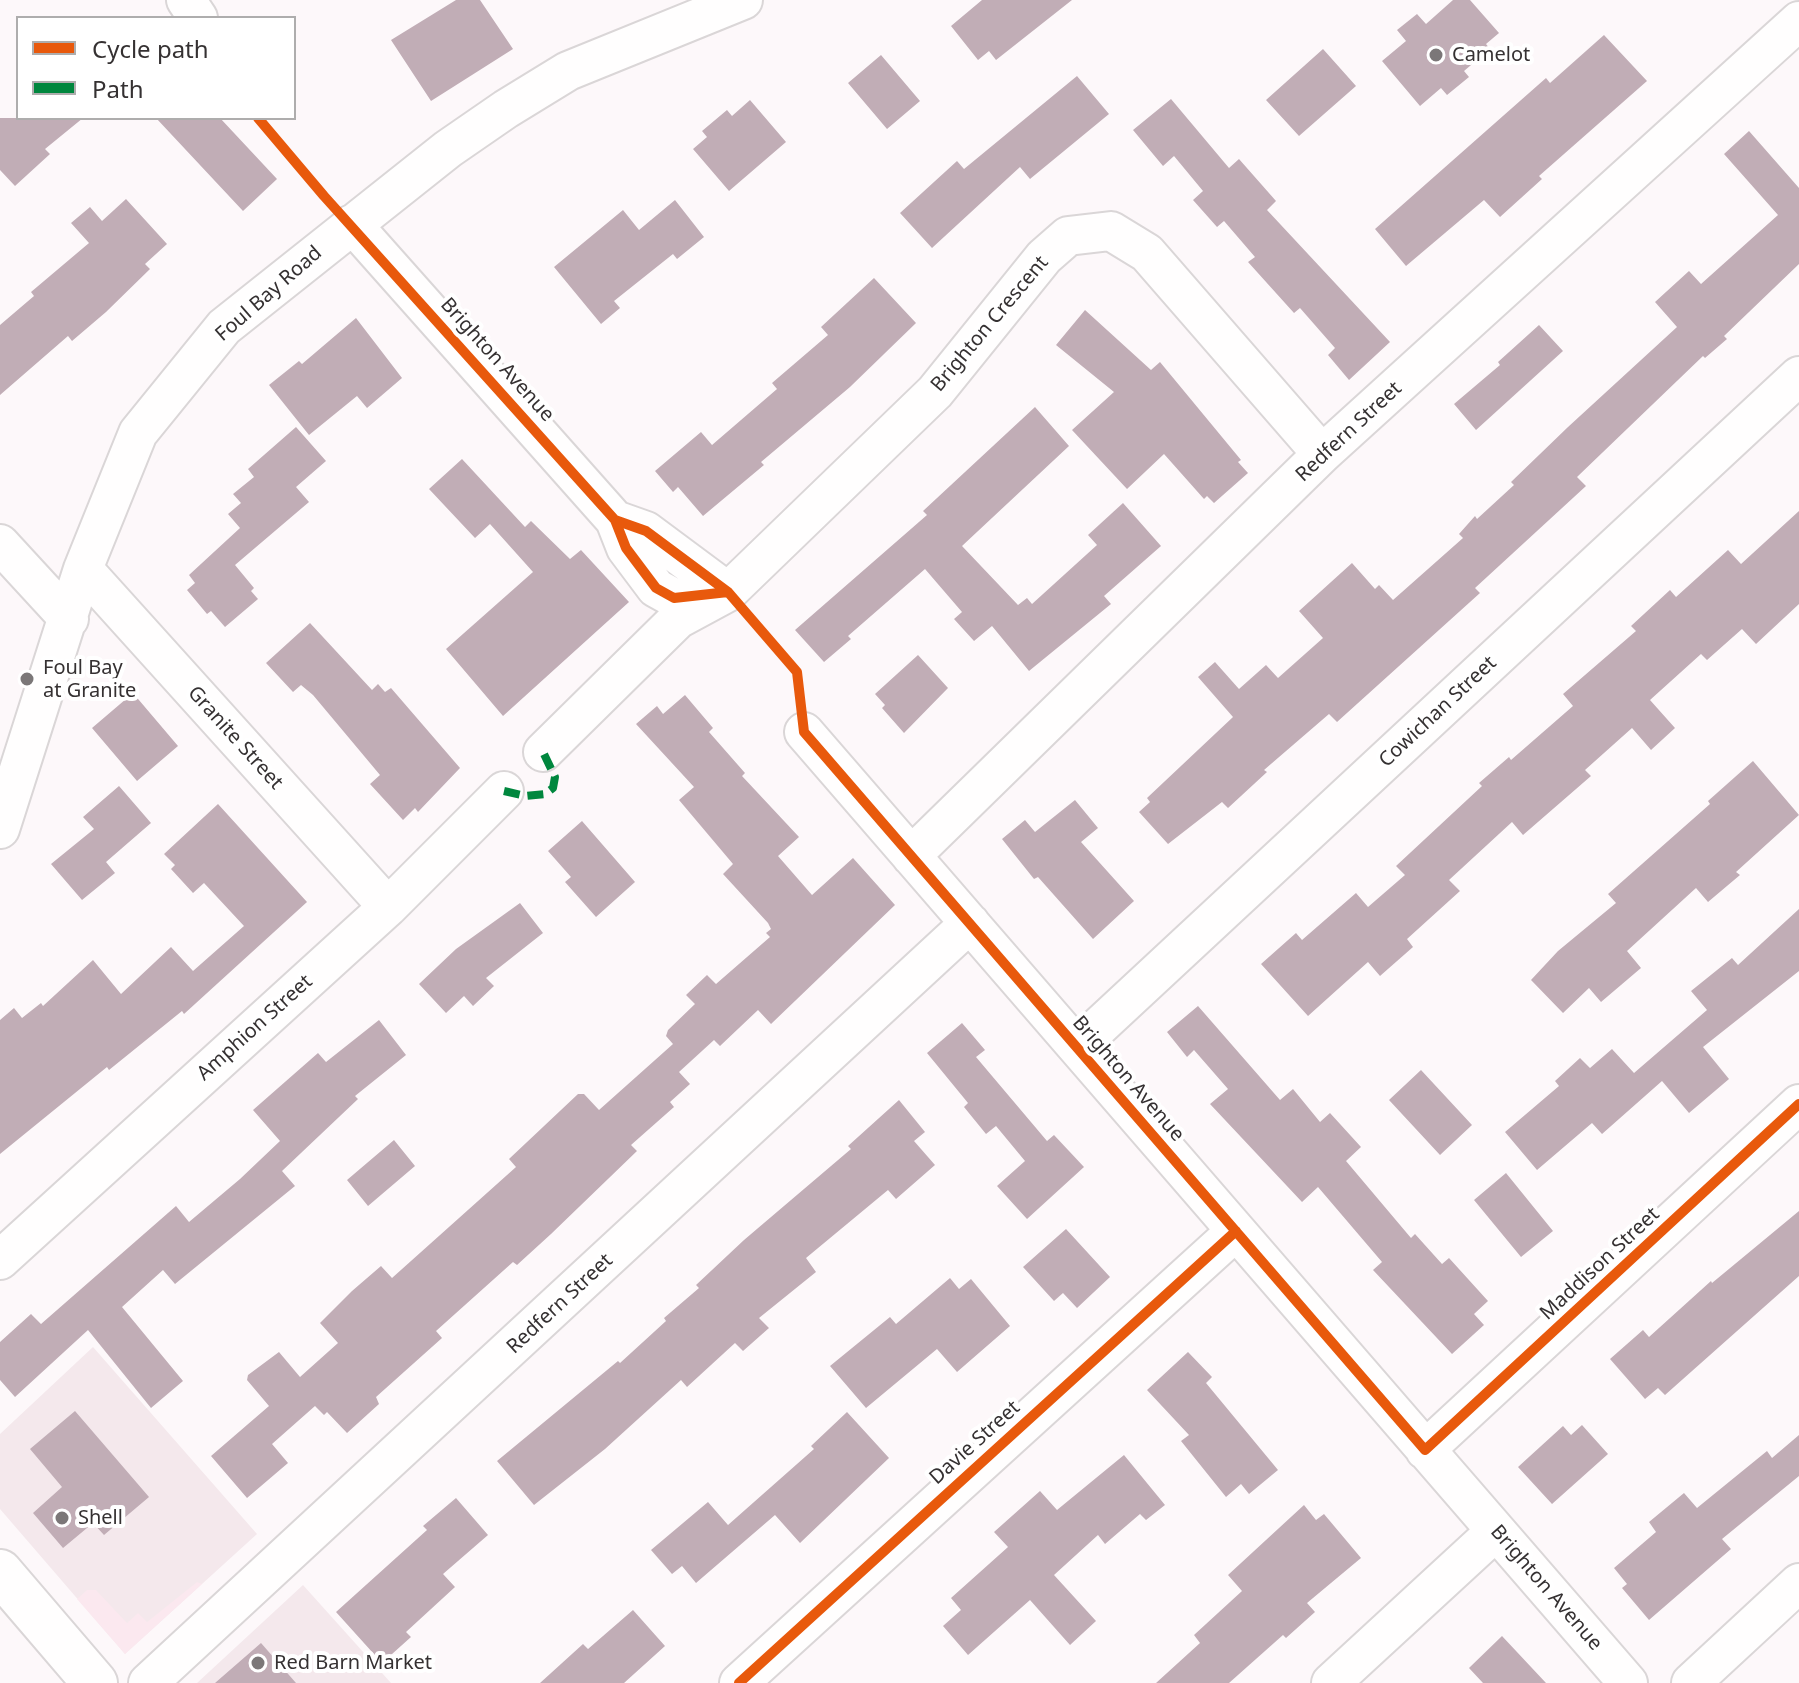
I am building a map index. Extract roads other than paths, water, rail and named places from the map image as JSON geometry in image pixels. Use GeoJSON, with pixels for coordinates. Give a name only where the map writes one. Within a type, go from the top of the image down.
{"type":"FeatureCollection","features":[{"type":"Feature","properties":{"kind":"main road"},"geometry":{"type":"LineString","coordinates":[[0,1572],[95,1683]]}},
{"type":"Feature","properties":{"kind":"street","name":"Foul Bay Road"},"geometry":{"type":"LineString","coordinates":[[0,829],[83,569],[138,433],[224,327],[448,149],[568,71],[743,0]]}},
{"type":"Feature","properties":{"kind":"street","name":"Redfern Street"},"geometry":{"type":"LineString","coordinates":[[911,856],[1322,454],[1799,21]]}},
{"type":"Feature","properties":{"kind":"street","name":"Brighton Avenue"},"geometry":{"type":"LineString","coordinates":[[352,224],[615,520],[646,531],[728,592]]}},
{"type":"Feature","properties":{"kind":"street","name":"Brighton Crescent"},"geometry":{"type":"LineString","coordinates":[[728,592],[935,392],[1044,257],[1068,236],[1111,231],[1147,253],[1322,454]]}},
{"type":"Feature","properties":{"kind":"street","name":"Cowichan Street"},"geometry":{"type":"LineString","coordinates":[[1077,1047],[1799,376]]}},
{"type":"Feature","properties":{"kind":"street"},"geometry":{"type":"LineString","coordinates":[[0,544],[69,619]]}},
{"type":"Feature","properties":{"kind":"street","name":"Granite Street"},"geometry":{"type":"LineString","coordinates":[[83,569],[388,907]]}},
{"type":"Feature","properties":{"kind":"street"},"geometry":{"type":"LineString","coordinates":[[543,752],[678,619],[728,592]]}},
{"type":"Feature","properties":{"kind":"street","name":"Brighton Avenue"},"geometry":{"type":"LineString","coordinates":[[804,732],[1628,1683]]}},
{"type":"Feature","properties":{"kind":"street","name":"Amphion Street"},"geometry":{"type":"LineString","coordinates":[[0,1260],[388,907],[504,791]]}},
{"type":"Feature","properties":{"kind":"street","name":"Redfern Street"},"geometry":{"type":"LineString","coordinates":[[148,1683],[970,923]]}},
{"type":"Feature","properties":{"kind":"street","name":"Maddison Street"},"geometry":{"type":"LineString","coordinates":[[1425,1450],[1799,1104]]}},
{"type":"Feature","properties":{"kind":"street","name":"Davie Street"},"geometry":{"type":"LineString","coordinates":[[739,1683],[1236,1231]]}},
{"type":"Feature","properties":{"kind":"street"},"geometry":{"type":"LineString","coordinates":[[1331,1683],[1496,1531]]}},
{"type":"Feature","properties":{"kind":"street"},"geometry":{"type":"LineString","coordinates":[[1691,1683],[1799,1583]]}},
{"type":"Feature","properties":{"kind":"place","name":"Camelot"},"geometry":{"type":"Point","coordinates":[1436,55]}},
{"type":"Feature","properties":{"kind":"place","name":"Foul Bay at Granite"},"geometry":{"type":"Point","coordinates":[27,679]}},
{"type":"Feature","properties":{"kind":"place","name":"Shell"},"geometry":{"type":"Point","coordinates":[62,1518]}},
{"type":"Feature","properties":{"kind":"place","name":"Red Barn Market"},"geometry":{"type":"Point","coordinates":[258,1663]}}]}
